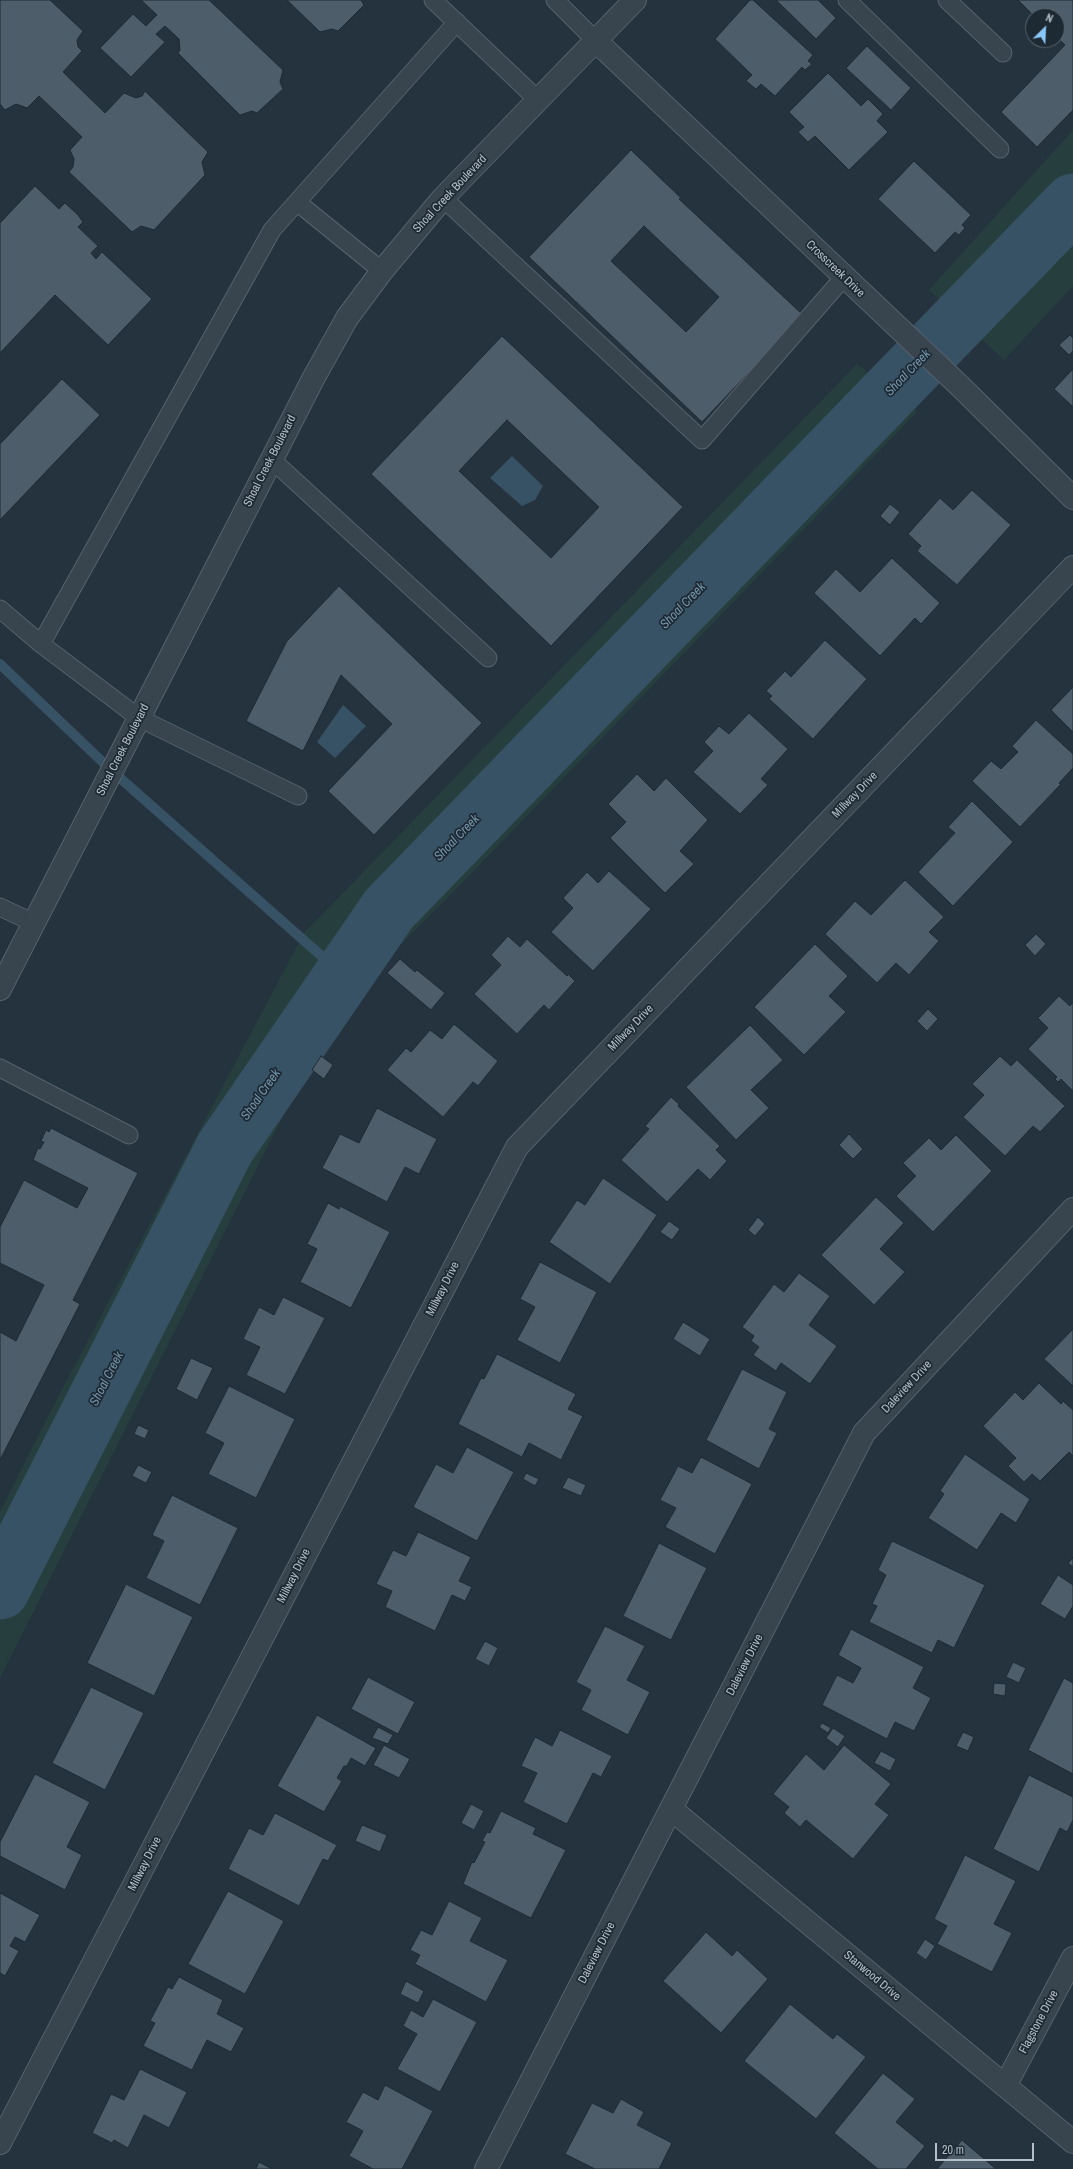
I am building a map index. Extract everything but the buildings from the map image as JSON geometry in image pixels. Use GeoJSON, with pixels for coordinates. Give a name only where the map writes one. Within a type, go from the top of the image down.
{"type":"FeatureCollection","features":[{"type":"Feature","properties":{"kind":"street","name":"Shoal Creek Boulevard"},"geometry":{"type":"LineString","coordinates":[[0,989],[271,459],[347,318],[382,271],[443,198],[539,101],[635,0]]}},
{"type":"Feature","properties":{"kind":"street","name":"Crosscreek Drive"},"geometry":{"type":"LineString","coordinates":[[596,41],[962,388],[1073,498]]}},
{"type":"Feature","properties":{"kind":"street","name":"Millway Drive"},"geometry":{"type":"LineString","coordinates":[[0,2143],[517,1147],[1073,567]]}},
{"type":"Feature","properties":{"kind":"street","name":"Daleview Drive"},"geometry":{"type":"LineString","coordinates":[[486,2169],[864,1433],[1073,1209]]}},
{"type":"Feature","properties":{"kind":"street","name":"Stanwood Drive"},"geometry":{"type":"LineString","coordinates":[[671,1809],[1073,2142]]}},
{"type":"Feature","properties":{"kind":"street","name":"Flagstone Drive"},"geometry":{"type":"LineString","coordinates":[[1005,2086],[1073,1958]]}},
{"type":"Feature","properties":{"kind":"lane"},"geometry":{"type":"LineString","coordinates":[[433,0],[539,101]]}},
{"type":"Feature","properties":{"kind":"lane"},"geometry":{"type":"LineString","coordinates":[[555,0],[596,41]]}},
{"type":"Feature","properties":{"kind":"lane"},"geometry":{"type":"LineString","coordinates":[[847,0],[1000,149]]}},
{"type":"Feature","properties":{"kind":"lane"},"geometry":{"type":"LineString","coordinates":[[947,0],[1003,53]]}},
{"type":"Feature","properties":{"kind":"lane"},"geometry":{"type":"LineString","coordinates":[[41,644],[272,230],[457,22]]}},
{"type":"Feature","properties":{"kind":"lane"},"geometry":{"type":"LineString","coordinates":[[443,198],[702,440],[844,277]]}},
{"type":"Feature","properties":{"kind":"lane"},"geometry":{"type":"LineString","coordinates":[[297,202],[382,271]]}},
{"type":"Feature","properties":{"kind":"lane"},"geometry":{"type":"LineString","coordinates":[[271,459],[488,658]]}},
{"type":"Feature","properties":{"kind":"lane"},"geometry":{"type":"LineString","coordinates":[[0,609],[41,644],[139,718],[298,796]]}},
{"type":"Feature","properties":{"kind":"lane"},"geometry":{"type":"LineString","coordinates":[[0,907],[34,923]]}},
{"type":"Feature","properties":{"kind":"lane"},"geometry":{"type":"LineString","coordinates":[[0,1068],[129,1135]]}},
{"type":"Feature","properties":{"kind":"green space"},"geometry":{"type":"Polygon","coordinates":[[[1073,130],[1073,286],[1004,360],[929,290],[1073,130]]]}},
{"type":"Feature","properties":{"kind":"green space"},"geometry":{"type":"Polygon","coordinates":[[[857,364],[917,412],[462,883],[383,962],[288,1106],[0,1678],[0,1512],[48,1416],[304,933],[857,364]]]}},
{"type":"Feature","properties":{"kind":"water"},"geometry":{"type":"Polygon","coordinates":[[[512,456],[543,486],[535,500],[522,506],[490,478],[512,456]]]}},
{"type":"Feature","properties":{"kind":"water"},"geometry":{"type":"Polygon","coordinates":[[[343,705],[366,726],[335,758],[317,742],[343,705]]]}},
{"type":"Feature","properties":{"kind":"waterway","name":"Shoal Creek"},"geometry":{"type":"LineString","coordinates":[[0,1590],[225,1148],[389,909],[1073,203]]}},
{"type":"Feature","properties":{"kind":"waterway"},"geometry":{"type":"LineString","coordinates":[[0,664],[112,771],[343,975]]}}]}
